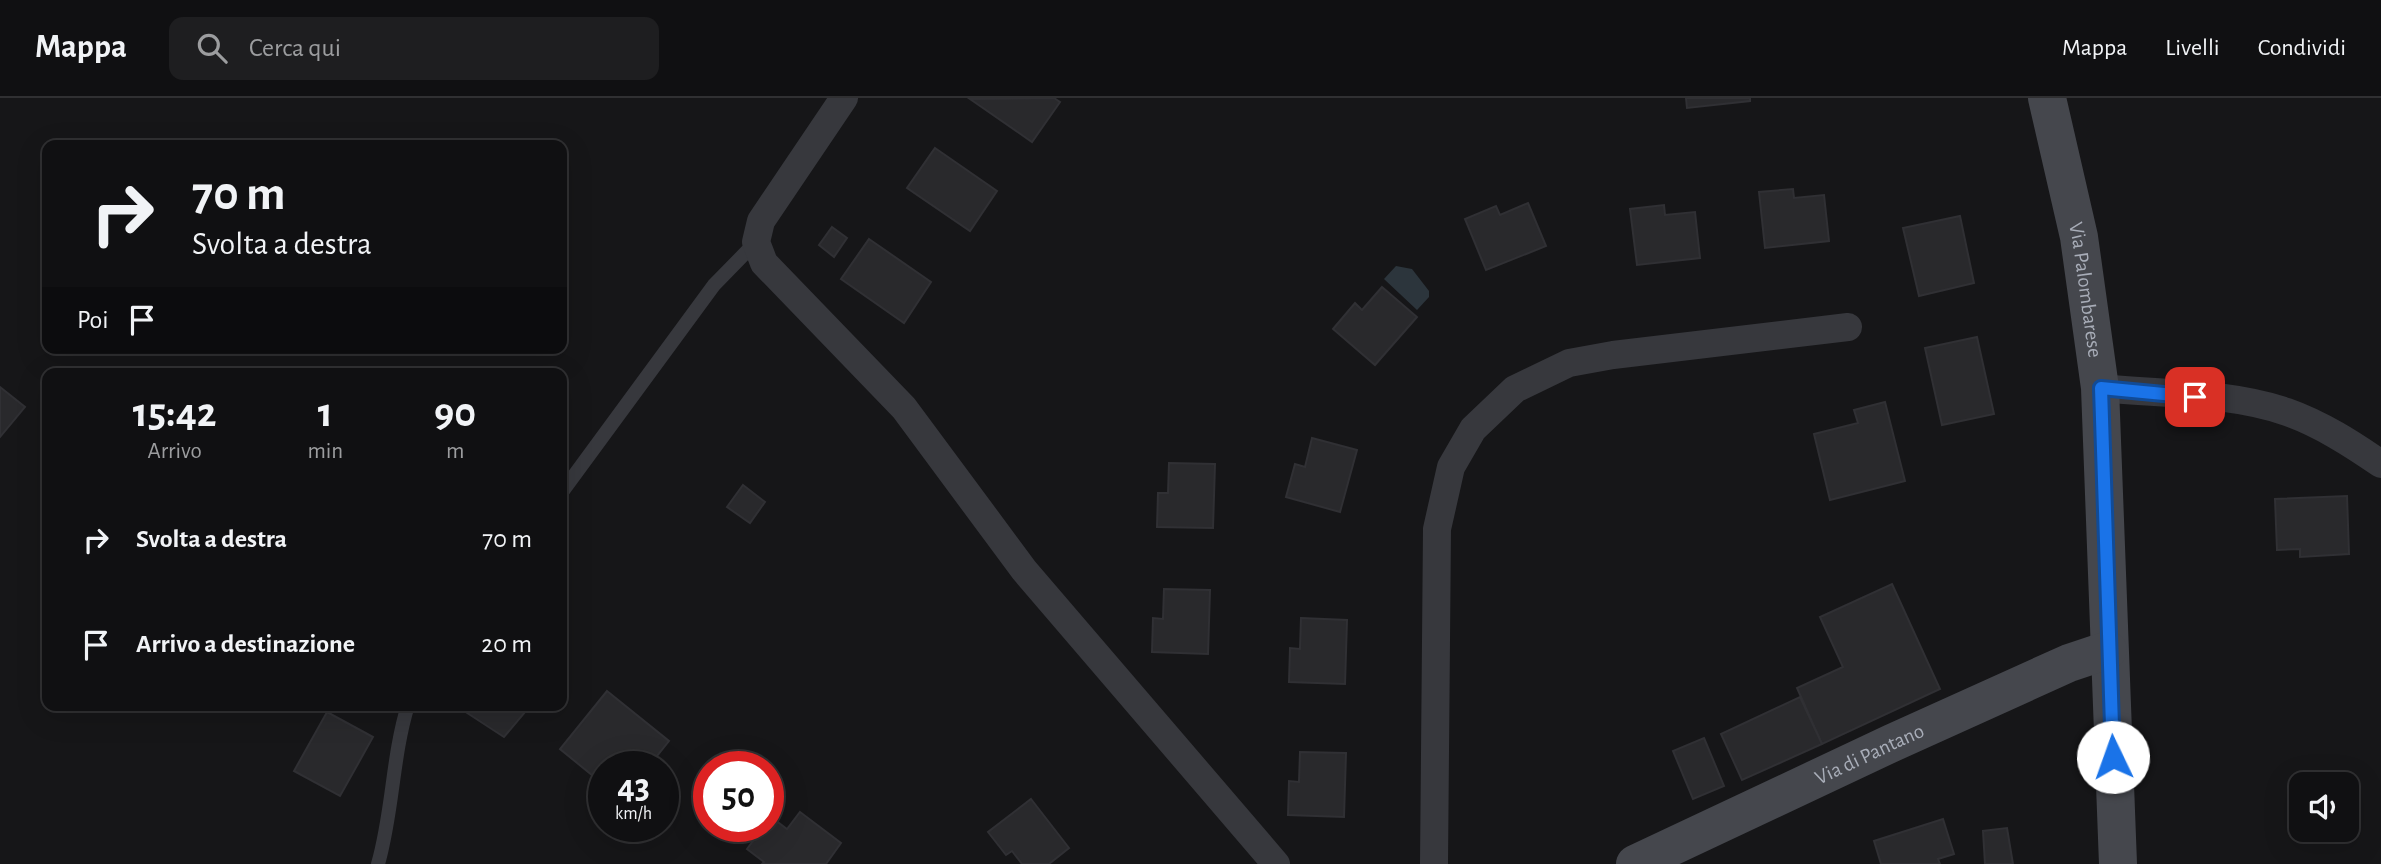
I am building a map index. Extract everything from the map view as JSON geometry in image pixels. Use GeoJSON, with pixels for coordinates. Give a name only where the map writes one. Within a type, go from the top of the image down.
{"type":"FeatureCollection","features":[{"type":"Feature","properties":{"kind":"main road","name":"Via Palombarese"},"geometry":{"type":"LineString","coordinates":[[2047,98],[2079,237],[2101,388],[2108,650],[2118,864]]}},
{"type":"Feature","properties":{"kind":"main road","name":"Via di Pantano"},"geometry":{"type":"LineString","coordinates":[[1635,864],[1905,737],[2069,663],[2108,650]]}},
{"type":"Feature","properties":{"kind":"street"},"geometry":{"type":"LineString","coordinates":[[844,98],[767,210],[756,242],[758,252],[771,271],[904,408],[1015,559],[1276,864]]}},
{"type":"Feature","properties":{"kind":"street"},"geometry":{"type":"LineString","coordinates":[[1434,864],[1437,529],[1451,467],[1473,429],[1515,389],[1569,363],[1848,327]]}},
{"type":"Feature","properties":{"kind":"street"},"geometry":{"type":"LineString","coordinates":[[2101,388],[2242,402],[2273,408],[2328,431],[2381,464]]}},
{"type":"Feature","properties":{"kind":"lane"},"geometry":{"type":"LineString","coordinates":[[567,485],[715,285],[756,242]]}},
{"type":"Feature","properties":{"kind":"lane"},"geometry":{"type":"LineString","coordinates":[[379,864],[387,833],[396,761],[407,711]]}},
{"type":"Feature","properties":{"kind":"shaded area"},"geometry":{"type":"Polygon","coordinates":[[[1396,266],[1412,269],[1429,291],[1429,297],[1417,310],[1384,279],[1396,266]]]}},
{"type":"Feature","properties":{"kind":"building"},"geometry":{"type":"Polygon","coordinates":[[[1054,98],[1060,102],[1032,142],[970,99],[1054,98]]]}},
{"type":"Feature","properties":{"kind":"building"},"geometry":{"type":"Polygon","coordinates":[[[1686,98],[1750,98],[1750,101],[1687,108],[1686,98]]]}},
{"type":"Feature","properties":{"kind":"building"},"geometry":{"type":"Polygon","coordinates":[[[935,148],[997,191],[970,231],[907,188],[935,148]]]}},
{"type":"Feature","properties":{"kind":"building"},"geometry":{"type":"Polygon","coordinates":[[[1793,189],[1794,198],[1824,195],[1829,241],[1765,248],[1759,192],[1793,189]]]}},
{"type":"Feature","properties":{"kind":"building"},"geometry":{"type":"Polygon","coordinates":[[[1528,203],[1546,246],[1486,270],[1465,219],[1496,206],[1500,215],[1528,203]]]}},
{"type":"Feature","properties":{"kind":"building"},"geometry":{"type":"Polygon","coordinates":[[[1664,205],[1665,215],[1695,212],[1700,258],[1637,265],[1630,209],[1664,205]]]}},
{"type":"Feature","properties":{"kind":"building"},"geometry":{"type":"Polygon","coordinates":[[[1960,216],[1974,283],[1919,296],[1903,228],[1960,216]]]}},
{"type":"Feature","properties":{"kind":"building"},"geometry":{"type":"Polygon","coordinates":[[[832,227],[847,238],[834,257],[819,245],[832,227]]]}},
{"type":"Feature","properties":{"kind":"building"},"geometry":{"type":"Polygon","coordinates":[[[869,239],[931,282],[904,323],[841,279],[869,239]]]}},
{"type":"Feature","properties":{"kind":"building"},"geometry":{"type":"Polygon","coordinates":[[[1382,287],[1417,317],[1375,365],[1333,329],[1355,303],[1362,310],[1382,287]]]}},
{"type":"Feature","properties":{"kind":"building"},"geometry":{"type":"Polygon","coordinates":[[[1977,337],[1994,414],[1942,425],[1925,348],[1977,337]]]}},
{"type":"Feature","properties":{"kind":"building"},"geometry":{"type":"Polygon","coordinates":[[[0,387],[25,407],[0,437],[0,387]]]}},
{"type":"Feature","properties":{"kind":"building"},"geometry":{"type":"Polygon","coordinates":[[[1885,402],[1905,481],[1830,500],[1814,434],[1858,423],[1854,410],[1885,402]]]}},
{"type":"Feature","properties":{"kind":"building"},"geometry":{"type":"Polygon","coordinates":[[[1312,438],[1357,450],[1340,512],[1286,497],[1295,464],[1305,467],[1312,438]]]}},
{"type":"Feature","properties":{"kind":"building"},"geometry":{"type":"Polygon","coordinates":[[[1169,463],[1215,464],[1213,528],[1157,527],[1158,493],[1168,493],[1169,463]]]}},
{"type":"Feature","properties":{"kind":"building"},"geometry":{"type":"Polygon","coordinates":[[[743,485],[765,502],[750,523],[727,507],[743,485]]]}},
{"type":"Feature","properties":{"kind":"building"},"geometry":{"type":"Polygon","coordinates":[[[2347,496],[2349,554],[2300,557],[2300,549],[2277,550],[2275,499],[2347,496]]]}},
{"type":"Feature","properties":{"kind":"building"},"geometry":{"type":"Polygon","coordinates":[[[1892,584],[1940,689],[1822,744],[1797,688],[1843,667],[1820,617],[1892,584]]]}},
{"type":"Feature","properties":{"kind":"building"},"geometry":{"type":"Polygon","coordinates":[[[1164,589],[1210,590],[1208,654],[1152,652],[1153,618],[1163,619],[1164,589]]]}},
{"type":"Feature","properties":{"kind":"building"},"geometry":{"type":"Polygon","coordinates":[[[1301,618],[1347,620],[1345,684],[1289,682],[1290,648],[1300,649],[1301,618]]]}},
{"type":"Feature","properties":{"kind":"building"},"geometry":{"type":"Polygon","coordinates":[[[607,691],[669,741],[661,751],[588,751],[588,772],[560,749],[607,691]]]}},
{"type":"Feature","properties":{"kind":"building"},"geometry":{"type":"Polygon","coordinates":[[[1800,697],[1822,744],[1742,780],[1721,734],[1800,697]]]}},
{"type":"Feature","properties":{"kind":"building"},"geometry":{"type":"Polygon","coordinates":[[[464,711],[526,711],[504,737],[464,711]]]}},
{"type":"Feature","properties":{"kind":"building"},"geometry":{"type":"Polygon","coordinates":[[[327,712],[373,737],[340,796],[294,771],[327,712]]]}},
{"type":"Feature","properties":{"kind":"building"},"geometry":{"type":"Polygon","coordinates":[[[1704,738],[1724,786],[1693,799],[1673,751],[1704,738]]]}},
{"type":"Feature","properties":{"kind":"building"},"geometry":{"type":"Polygon","coordinates":[[[1300,752],[1346,753],[1344,817],[1288,815],[1289,781],[1299,782],[1300,752]]]}},
{"type":"Feature","properties":{"kind":"building"},"geometry":{"type":"Polygon","coordinates":[[[1031,799],[1069,848],[1049,864],[1022,864],[1012,851],[1006,855],[988,832],[1031,799]]]}},
{"type":"Feature","properties":{"kind":"building"},"geometry":{"type":"Polygon","coordinates":[[[800,812],[841,843],[826,864],[762,864],[764,862],[747,849],[752,842],[784,842],[784,827],[787,829],[800,812]]]}},
{"type":"Feature","properties":{"kind":"building"},"geometry":{"type":"Polygon","coordinates":[[[1943,819],[1954,854],[1938,859],[1940,864],[1881,864],[1874,841],[1943,819]]]}},
{"type":"Feature","properties":{"kind":"building"},"geometry":{"type":"Polygon","coordinates":[[[2007,828],[2013,864],[1985,864],[1983,831],[2007,828]]]}},
{"type":"Feature","properties":{"kind":"route"},"geometry":{"type":"LineString","coordinates":[[2113,757],[2101,388],[2195,397]]}}]}
